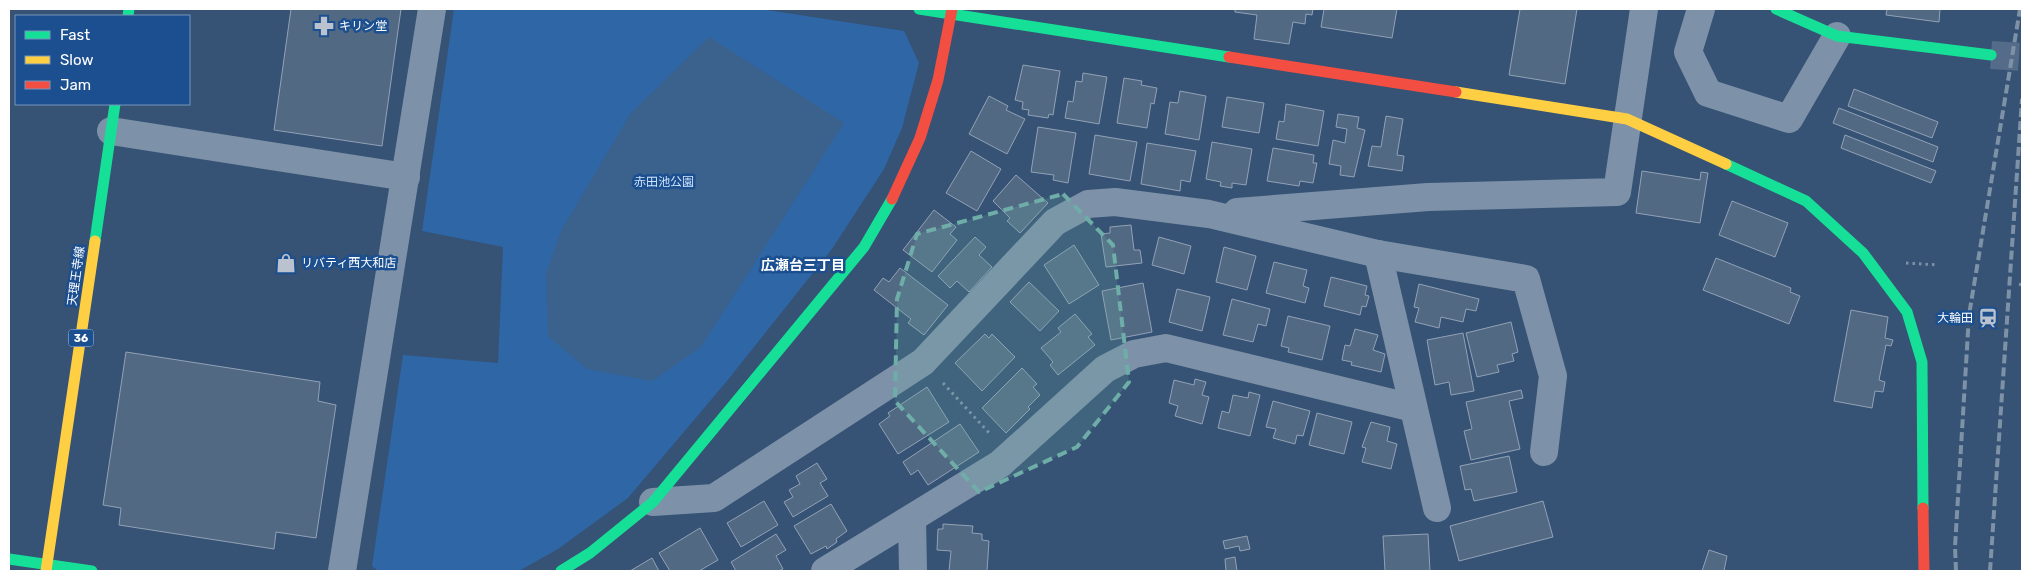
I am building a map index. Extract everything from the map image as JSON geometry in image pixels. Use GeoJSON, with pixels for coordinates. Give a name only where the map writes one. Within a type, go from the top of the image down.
{"type":"FeatureCollection","features":[{"type":"Feature","properties":{"kind":"street"},"geometry":{"type":"LineString","coordinates":[[342,571],[432,9]]}},
{"type":"Feature","properties":{"kind":"street"},"geometry":{"type":"LineString","coordinates":[[919,9],[952,11],[1627,119],[1806,201],[1863,253],[1907,312],[1922,362],[1924,571]]}},
{"type":"Feature","properties":{"kind":"street"},"geometry":{"type":"LineString","coordinates":[[1209,214],[1428,197],[1616,192],[1644,9]]}},
{"type":"Feature","properties":{"kind":"street"},"geometry":{"type":"LineString","coordinates":[[1701,9],[1688,52],[1708,94],[1789,119],[1837,36]]}},
{"type":"Feature","properties":{"kind":"street"},"geometry":{"type":"LineString","coordinates":[[1776,9],[1837,36],[1991,55]]}},
{"type":"Feature","properties":{"kind":"street"},"geometry":{"type":"LineString","coordinates":[[561,571],[590,553],[653,502],[690,460],[857,254],[878,224],[907,170],[920,138],[938,80],[952,11]]}},
{"type":"Feature","properties":{"kind":"street","name":"天理王寺線"},"geometry":{"type":"LineString","coordinates":[[47,568],[114,105]]}},
{"type":"Feature","properties":{"kind":"street"},"geometry":{"type":"LineString","coordinates":[[110,131],[406,177]]}},
{"type":"Feature","properties":{"kind":"street"},"geometry":{"type":"LineString","coordinates":[[653,502],[714,498],[923,362],[1055,222],[1088,204],[1115,202],[1209,214],[1378,254],[1526,279],[1552,376],[1544,452]]}},
{"type":"Feature","properties":{"kind":"street"},"geometry":{"type":"LineString","coordinates":[[1378,254],[1437,508]]}},
{"type":"Feature","properties":{"kind":"street"},"geometry":{"type":"LineString","coordinates":[[825,571],[1000,464],[1105,369],[1134,354],[1166,348],[1413,408]]}},
{"type":"Feature","properties":{"kind":"street"},"geometry":{"type":"LineString","coordinates":[[912,519],[913,571]]}},
{"type":"Feature","properties":{"kind":"street"},"geometry":{"type":"LineString","coordinates":[[9,559],[47,568],[92,571]]}},
{"type":"Feature","properties":{"kind":"path"},"geometry":{"type":"LineString","coordinates":[[923,362],[1010,455]]}},
{"type":"Feature","properties":{"kind":"highlighted area"},"geometry":{"type":"Polygon","coordinates":[[[1063,194],[1113,245],[1129,382],[1077,447],[979,492],[895,401],[897,299],[917,234],[1063,194]]]}},
{"type":"Feature","properties":{"kind":"green space","name":"赤田池公園"},"geometry":{"type":"Polygon","coordinates":[[[454,9],[761,9],[904,31],[919,63],[902,128],[884,169],[832,249],[727,381],[628,498],[558,549],[519,571],[378,571],[372,566],[403,355],[498,363],[503,247],[422,231],[454,9]]]}},
{"type":"Feature","properties":{"kind":"shaded area"},"geometry":{"type":"Polygon","coordinates":[[[709,37],[844,123],[701,347],[652,381],[587,369],[548,336],[546,273],[562,229],[631,113],[709,37]]]}},
{"type":"Feature","properties":{"kind":"building"},"geometry":{"type":"Polygon","coordinates":[[[291,9],[401,9],[382,146],[274,130],[291,9]]]}},
{"type":"Feature","properties":{"kind":"building"},"geometry":{"type":"Polygon","coordinates":[[[1235,9],[1313,9],[1312,15],[1306,14],[1305,24],[1293,22],[1289,44],[1254,39],[1257,15],[1235,12],[1235,9]]]}},
{"type":"Feature","properties":{"kind":"building"},"geometry":{"type":"Polygon","coordinates":[[[1324,9],[1397,9],[1392,38],[1321,27],[1324,9]]]}},
{"type":"Feature","properties":{"kind":"building"},"geometry":{"type":"Polygon","coordinates":[[[1520,9],[1577,9],[1565,84],[1509,75],[1520,9]]]}},
{"type":"Feature","properties":{"kind":"building"},"geometry":{"type":"Polygon","coordinates":[[[1887,9],[1940,9],[1939,22],[1886,15],[1887,9]]]}},
{"type":"Feature","properties":{"kind":"building"},"geometry":{"type":"Polygon","coordinates":[[[1023,65],[1060,71],[1053,115],[1049,114],[1048,118],[1028,115],[1029,110],[1022,109],[1023,102],[1015,100],[1023,65]]]}},
{"type":"Feature","properties":{"kind":"building"},"geometry":{"type":"Polygon","coordinates":[[[1083,73],[1107,77],[1099,124],[1065,118],[1068,101],[1073,102],[1076,81],[1082,82],[1083,73]]]}},
{"type":"Feature","properties":{"kind":"building"},"geometry":{"type":"Polygon","coordinates":[[[1124,78],[1142,81],[1141,85],[1157,88],[1154,104],[1151,103],[1147,128],[1117,123],[1124,78]]]}},
{"type":"Feature","properties":{"kind":"building"},"geometry":{"type":"Polygon","coordinates":[[[1854,89],[1938,122],[1932,138],[1848,106],[1854,89]]]}},
{"type":"Feature","properties":{"kind":"building"},"geometry":{"type":"Polygon","coordinates":[[[1180,91],[1206,96],[1199,140],[1165,134],[1170,102],[1178,103],[1180,91]]]}},
{"type":"Feature","properties":{"kind":"building"},"geometry":{"type":"Polygon","coordinates":[[[989,96],[1008,106],[1006,110],[1025,119],[1007,154],[969,134],[989,96]]]}},
{"type":"Feature","properties":{"kind":"building"},"geometry":{"type":"Polygon","coordinates":[[[1227,97],[1264,103],[1259,133],[1222,127],[1227,97]]]}},
{"type":"Feature","properties":{"kind":"building"},"geometry":{"type":"Polygon","coordinates":[[[1286,104],[1324,111],[1318,146],[1276,139],[1279,121],[1284,122],[1286,104]]]}},
{"type":"Feature","properties":{"kind":"building"},"geometry":{"type":"Polygon","coordinates":[[[1839,108],[1938,147],[1933,162],[1833,123],[1839,108]]]}},
{"type":"Feature","properties":{"kind":"building"},"geometry":{"type":"Polygon","coordinates":[[[1338,114],[1359,117],[1357,128],[1365,130],[1354,177],[1340,175],[1341,166],[1329,164],[1333,140],[1345,143],[1347,129],[1336,127],[1338,114]]]}},
{"type":"Feature","properties":{"kind":"building"},"geometry":{"type":"Polygon","coordinates":[[[1386,116],[1403,119],[1397,155],[1404,156],[1402,171],[1368,166],[1372,146],[1381,147],[1386,116]]]}},
{"type":"Feature","properties":{"kind":"building"},"geometry":{"type":"Polygon","coordinates":[[[1038,127],[1076,133],[1068,183],[1053,180],[1054,175],[1031,172],[1038,127]]]}},
{"type":"Feature","properties":{"kind":"building"},"geometry":{"type":"Polygon","coordinates":[[[1095,135],[1137,142],[1130,181],[1089,174],[1095,135]]]}},
{"type":"Feature","properties":{"kind":"building"},"geometry":{"type":"Polygon","coordinates":[[[1845,135],[1936,171],[1931,183],[1841,148],[1845,135]]]}},
{"type":"Feature","properties":{"kind":"building"},"geometry":{"type":"Polygon","coordinates":[[[1212,142],[1252,149],[1246,185],[1232,183],[1232,188],[1220,186],[1221,182],[1206,179],[1212,142]]]}},
{"type":"Feature","properties":{"kind":"building"},"geometry":{"type":"Polygon","coordinates":[[[1147,143],[1196,151],[1190,182],[1181,180],[1180,191],[1141,184],[1147,143]]]}},
{"type":"Feature","properties":{"kind":"building"},"geometry":{"type":"Polygon","coordinates":[[[1273,148],[1314,155],[1313,163],[1317,163],[1313,183],[1300,181],[1299,186],[1267,181],[1273,148]]]}},
{"type":"Feature","properties":{"kind":"building"},"geometry":{"type":"Polygon","coordinates":[[[971,151],[1001,169],[977,211],[946,193],[971,151]]]}},
{"type":"Feature","properties":{"kind":"building"},"geometry":{"type":"Polygon","coordinates":[[[1642,171],[1700,180],[1701,172],[1708,173],[1700,223],[1636,213],[1642,171]]]}},
{"type":"Feature","properties":{"kind":"building"},"geometry":{"type":"Polygon","coordinates":[[[1016,175],[1048,203],[1020,233],[1007,221],[1010,218],[993,201],[1016,175]]]}},
{"type":"Feature","properties":{"kind":"building"},"geometry":{"type":"Polygon","coordinates":[[[1732,201],[1788,223],[1775,257],[1719,235],[1732,201]]]}},
{"type":"Feature","properties":{"kind":"building"},"geometry":{"type":"Polygon","coordinates":[[[934,210],[956,227],[950,234],[957,240],[932,272],[903,250],[934,210]]]}},
{"type":"Feature","properties":{"kind":"building"},"geometry":{"type":"Polygon","coordinates":[[[1131,225],[1134,250],[1140,250],[1142,263],[1106,267],[1101,234],[1110,233],[1110,227],[1131,225]]]}},
{"type":"Feature","properties":{"kind":"building"},"geometry":{"type":"Polygon","coordinates":[[[975,237],[986,247],[979,255],[992,267],[969,292],[957,281],[950,288],[938,276],[975,237]]]}},
{"type":"Feature","properties":{"kind":"building"},"geometry":{"type":"Polygon","coordinates":[[[1159,237],[1191,246],[1184,274],[1152,265],[1159,237]]]}},
{"type":"Feature","properties":{"kind":"building"},"geometry":{"type":"Polygon","coordinates":[[[1074,245],[1099,285],[1069,304],[1044,265],[1074,245]]]}},
{"type":"Feature","properties":{"kind":"building"},"geometry":{"type":"Polygon","coordinates":[[[1224,247],[1256,256],[1247,290],[1216,282],[1224,247]]]}},
{"type":"Feature","properties":{"kind":"building"},"geometry":{"type":"Polygon","coordinates":[[[1716,258],[1791,288],[1790,292],[1800,296],[1789,324],[1703,290],[1716,258]]]}},
{"type":"Feature","properties":{"kind":"building"},"geometry":{"type":"Polygon","coordinates":[[[1274,262],[1307,270],[1303,286],[1309,288],[1305,303],[1266,293],[1274,262]]]}},
{"type":"Feature","properties":{"kind":"building"},"geometry":{"type":"Polygon","coordinates":[[[900,268],[948,305],[924,335],[908,323],[911,319],[874,290],[883,278],[889,282],[900,268]]]}},
{"type":"Feature","properties":{"kind":"building"},"geometry":{"type":"Polygon","coordinates":[[[1331,277],[1367,286],[1365,295],[1369,296],[1366,307],[1362,306],[1360,315],[1324,306],[1331,277]]]}},
{"type":"Feature","properties":{"kind":"building"},"geometry":{"type":"Polygon","coordinates":[[[1029,282],[1059,311],[1040,331],[1010,302],[1029,282]]]}},
{"type":"Feature","properties":{"kind":"building"},"geometry":{"type":"Polygon","coordinates":[[[1143,283],[1152,332],[1111,340],[1102,291],[1143,283]]]}},
{"type":"Feature","properties":{"kind":"building"},"geometry":{"type":"Polygon","coordinates":[[[1419,284],[1479,299],[1476,311],[1466,309],[1463,322],[1441,317],[1439,328],[1415,322],[1419,308],[1414,307],[1419,284]]]}},
{"type":"Feature","properties":{"kind":"building"},"geometry":{"type":"Polygon","coordinates":[[[1177,289],[1210,297],[1202,331],[1169,322],[1177,289]]]}},
{"type":"Feature","properties":{"kind":"building"},"geometry":{"type":"Polygon","coordinates":[[[1232,299],[1270,309],[1266,326],[1258,324],[1253,342],[1223,335],[1232,299]]]}},
{"type":"Feature","properties":{"kind":"building"},"geometry":{"type":"Polygon","coordinates":[[[1851,310],[1888,317],[1885,338],[1893,340],[1891,346],[1886,345],[1879,380],[1885,382],[1883,392],[1875,391],[1872,408],[1834,401],[1851,310]]]}},
{"type":"Feature","properties":{"kind":"building"},"geometry":{"type":"Polygon","coordinates":[[[1075,314],[1092,334],[1088,337],[1095,345],[1058,375],[1050,365],[1053,362],[1041,348],[1061,332],[1058,328],[1075,314]]]}},
{"type":"Feature","properties":{"kind":"building"},"geometry":{"type":"Polygon","coordinates":[[[1288,316],[1330,326],[1322,360],[1288,352],[1289,348],[1281,346],[1288,316]]]}},
{"type":"Feature","properties":{"kind":"building"},"geometry":{"type":"Polygon","coordinates":[[[1511,322],[1518,352],[1512,354],[1514,361],[1497,365],[1499,372],[1477,377],[1466,333],[1511,322]]]}},
{"type":"Feature","properties":{"kind":"building"},"geometry":{"type":"Polygon","coordinates":[[[1355,329],[1378,335],[1373,350],[1385,354],[1381,372],[1351,365],[1352,362],[1342,360],[1345,345],[1350,346],[1355,329]]]}},
{"type":"Feature","properties":{"kind":"building"},"geometry":{"type":"Polygon","coordinates":[[[1463,333],[1474,391],[1451,395],[1449,382],[1435,385],[1427,340],[1463,333]]]}},
{"type":"Feature","properties":{"kind":"building"},"geometry":{"type":"Polygon","coordinates":[[[985,334],[989,338],[992,334],[1015,357],[982,391],[955,363],[985,334]]]}},
{"type":"Feature","properties":{"kind":"building"},"geometry":{"type":"Polygon","coordinates":[[[126,352],[320,382],[318,401],[336,405],[316,538],[276,532],[274,549],[119,525],[121,508],[103,505],[126,352]]]}},
{"type":"Feature","properties":{"kind":"building"},"geometry":{"type":"Polygon","coordinates":[[[1022,368],[1037,384],[1033,387],[1040,395],[1028,407],[1030,409],[1006,433],[982,408],[1022,368]]]}},
{"type":"Feature","properties":{"kind":"building"},"geometry":{"type":"Polygon","coordinates":[[[1195,379],[1206,382],[1202,395],[1209,397],[1202,424],[1175,416],[1178,406],[1169,403],[1174,380],[1194,385],[1195,379]]]}},
{"type":"Feature","properties":{"kind":"building"},"geometry":{"type":"Polygon","coordinates":[[[927,387],[949,422],[898,454],[879,424],[890,416],[888,413],[927,387]]]}},
{"type":"Feature","properties":{"kind":"building"},"geometry":{"type":"Polygon","coordinates":[[[1521,390],[1523,398],[1509,401],[1520,449],[1471,460],[1464,431],[1472,429],[1466,402],[1521,390]]]}},
{"type":"Feature","properties":{"kind":"building"},"geometry":{"type":"Polygon","coordinates":[[[1249,392],[1260,395],[1250,436],[1218,428],[1222,411],[1229,413],[1233,395],[1248,398],[1249,392]]]}},
{"type":"Feature","properties":{"kind":"building"},"geometry":{"type":"Polygon","coordinates":[[[1273,401],[1310,411],[1303,436],[1297,435],[1295,444],[1273,438],[1276,429],[1266,427],[1273,401]]]}},
{"type":"Feature","properties":{"kind":"building"},"geometry":{"type":"Polygon","coordinates":[[[1317,413],[1352,422],[1344,454],[1309,445],[1317,413]]]}},
{"type":"Feature","properties":{"kind":"building"},"geometry":{"type":"Polygon","coordinates":[[[1371,422],[1390,427],[1387,441],[1397,444],[1391,469],[1362,462],[1366,448],[1362,447],[1371,422]]]}},
{"type":"Feature","properties":{"kind":"building"},"geometry":{"type":"Polygon","coordinates":[[[960,424],[979,452],[928,485],[918,470],[911,475],[903,462],[960,424]]]}},
{"type":"Feature","properties":{"kind":"building"},"geometry":{"type":"Polygon","coordinates":[[[1509,456],[1517,492],[1474,501],[1471,489],[1465,490],[1460,466],[1509,456]]]}},
{"type":"Feature","properties":{"kind":"building"},"geometry":{"type":"Polygon","coordinates":[[[817,463],[827,479],[820,483],[828,496],[793,517],[784,502],[793,497],[789,490],[800,484],[796,476],[817,463]]]}},
{"type":"Feature","properties":{"kind":"building"},"geometry":{"type":"Polygon","coordinates":[[[764,501],[778,525],[741,547],[727,523],[764,501]]]}},
{"type":"Feature","properties":{"kind":"building"},"geometry":{"type":"Polygon","coordinates":[[[1543,501],[1553,537],[1459,561],[1450,526],[1543,501]]]}},
{"type":"Feature","properties":{"kind":"building"},"geometry":{"type":"Polygon","coordinates":[[[831,504],[847,531],[827,549],[826,546],[811,554],[794,526],[831,504]]]}},
{"type":"Feature","properties":{"kind":"building"},"geometry":{"type":"Polygon","coordinates":[[[943,524],[973,526],[972,533],[982,534],[982,540],[989,541],[987,571],[949,571],[951,551],[937,550],[938,529],[943,529],[943,524]]]}},
{"type":"Feature","properties":{"kind":"building"},"geometry":{"type":"Polygon","coordinates":[[[700,528],[718,560],[699,571],[670,571],[659,553],[700,528]]]}},
{"type":"Feature","properties":{"kind":"building"},"geometry":{"type":"Polygon","coordinates":[[[776,534],[786,550],[776,556],[783,569],[779,571],[736,571],[731,562],[776,534]]]}},
{"type":"Feature","properties":{"kind":"building"},"geometry":{"type":"Polygon","coordinates":[[[1428,534],[1430,571],[1385,571],[1383,536],[1428,534]]]}},
{"type":"Feature","properties":{"kind":"building"},"geometry":{"type":"Polygon","coordinates":[[[1247,536],[1250,549],[1240,551],[1239,546],[1225,549],[1223,541],[1247,536]]]}},
{"type":"Feature","properties":{"kind":"building"},"geometry":{"type":"Polygon","coordinates":[[[1709,550],[1727,556],[1724,571],[1702,571],[1709,550]]]}},
{"type":"Feature","properties":{"kind":"building"},"geometry":{"type":"Polygon","coordinates":[[[1235,557],[1237,571],[1226,571],[1225,559],[1235,557]]]}},
{"type":"Feature","properties":{"kind":"building"},"geometry":{"type":"Polygon","coordinates":[[[652,558],[659,571],[630,571],[652,558]]]}},
{"type":"Feature","properties":{"kind":"tunnel"},"geometry":{"type":"LineString","coordinates":[[1991,55],[2022,57]]}},
{"type":"Feature","properties":{"kind":"railway"},"geometry":{"type":"LineString","coordinates":[[1956,571],[1955,547],[1969,315],[2020,9]]}},
{"type":"Feature","properties":{"kind":"railway"},"geometry":{"type":"LineString","coordinates":[[1990,571],[2022,99]]}},
{"type":"Feature","properties":{"kind":"traffic: fast"},"geometry":{"type":"LineString","coordinates":[[128,15],[129,9]]}},
{"type":"Feature","properties":{"kind":"traffic: fast"},"geometry":{"type":"LineString","coordinates":[[919,9],[1229,57]]}},
{"type":"Feature","properties":{"kind":"traffic: fast"},"geometry":{"type":"LineString","coordinates":[[1776,9],[1837,36],[1991,55]]}},
{"type":"Feature","properties":{"kind":"traffic: fast"},"geometry":{"type":"LineString","coordinates":[[95,241],[115,105]]}},
{"type":"Feature","properties":{"kind":"traffic: fast"},"geometry":{"type":"LineString","coordinates":[[1726,164],[1806,201],[1863,253],[1907,312],[1922,362],[1923,508]]}},
{"type":"Feature","properties":{"kind":"traffic: fast"},"geometry":{"type":"LineString","coordinates":[[561,571],[590,553],[653,502],[864,247],[892,199]]}},
{"type":"Feature","properties":{"kind":"traffic: fast"},"geometry":{"type":"LineString","coordinates":[[9,559],[92,571]]}},
{"type":"Feature","properties":{"kind":"traffic: slow"},"geometry":{"type":"LineString","coordinates":[[1456,92],[1627,119],[1726,164]]}},
{"type":"Feature","properties":{"kind":"traffic: slow"},"geometry":{"type":"LineString","coordinates":[[46,571],[95,241]]}},
{"type":"Feature","properties":{"kind":"traffic: jam"},"geometry":{"type":"LineString","coordinates":[[892,199],[920,138],[938,80],[952,9]]}},
{"type":"Feature","properties":{"kind":"traffic: jam"},"geometry":{"type":"LineString","coordinates":[[1229,57],[1456,92]]}},
{"type":"Feature","properties":{"kind":"traffic: jam"},"geometry":{"type":"LineString","coordinates":[[1923,508],[1924,571]]}},
{"type":"Feature","properties":{"kind":"place","name":"キリン堂"},"geometry":{"type":"Point","coordinates":[324,26]}},
{"type":"Feature","properties":{"kind":"place","name":"リバティ西大和店"},"geometry":{"type":"Point","coordinates":[286,263]}},
{"type":"Feature","properties":{"kind":"place","name":"大輪田"},"geometry":{"type":"Point","coordinates":[1988,318]}},
{"type":"Feature","properties":{"kind":"district","name":"広瀬台三丁目"},"geometry":{"type":"Point","coordinates":[803,265]}}]}
